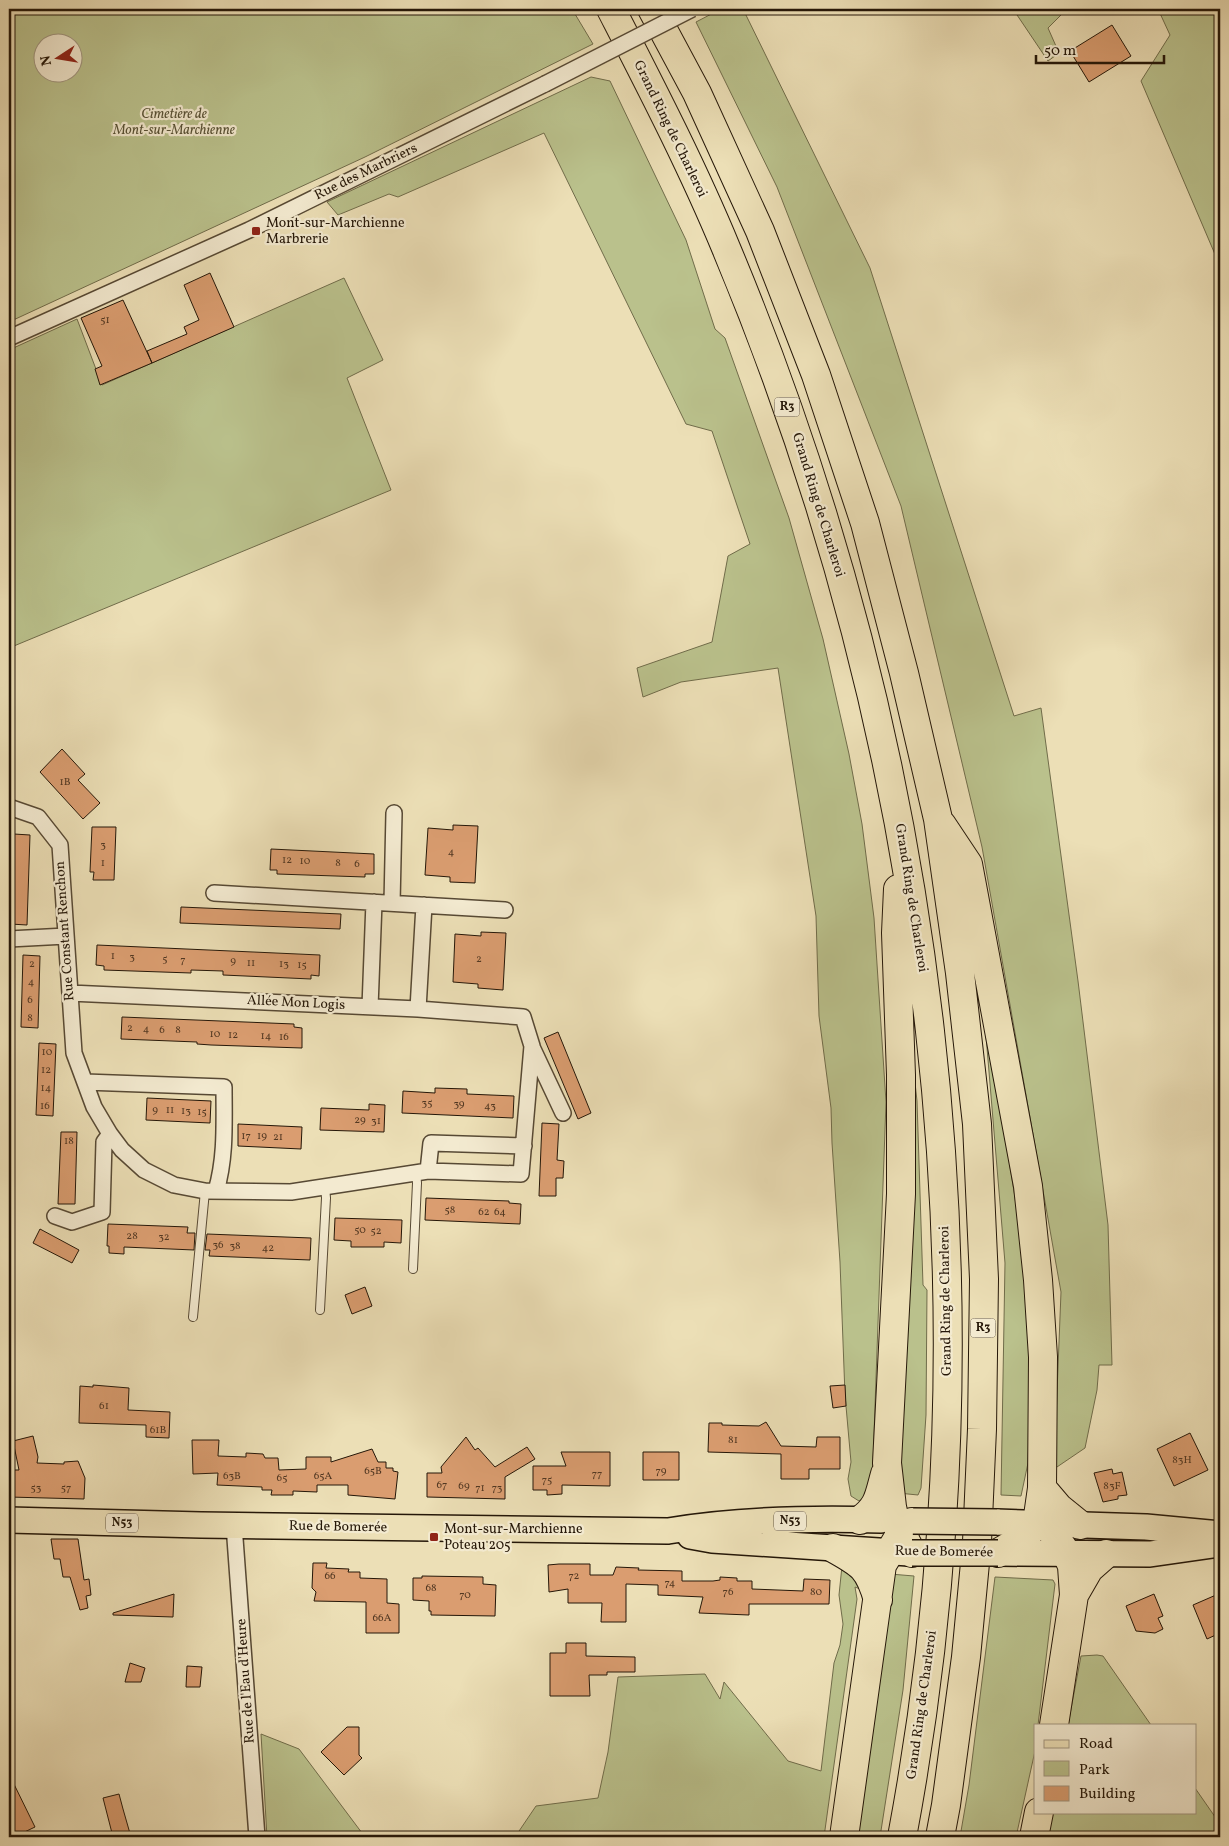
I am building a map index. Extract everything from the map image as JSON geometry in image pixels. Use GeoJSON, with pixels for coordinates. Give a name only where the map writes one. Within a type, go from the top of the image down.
{"type":"FeatureCollection","features":[{"type":"Feature","properties":{"kind":"highway","name":"Grand Ring de Charleroi"},"geometry":{"type":"LineString","coordinates":[[611,9],[661,108],[726,246],[780,387],[829,535],[869,681],[900,828],[924,980],[939,1116],[947,1281],[946,1429],[939,1552],[930,1656],[902,1837]]}},
{"type":"Feature","properties":{"kind":"highway","name":"R3"},"geometry":{"type":"LineString","coordinates":[[652,9],[697,92],[760,231],[816,375],[865,523],[904,673],[938,819],[960,973],[977,1124],[984,1279],[982,1430],[977,1542],[966,1657],[940,1837]]}},
{"type":"Feature","properties":{"kind":"highway"},"geometry":{"type":"LineString","coordinates":[[938,819],[968,864],[1028,1186],[1038,1280],[1043,1356],[1042,1488],[1020,1537],[1067,1554],[1072,1566],[1074,1595],[1054,1724]]}},
{"type":"Feature","properties":{"kind":"highway"},"geometry":{"type":"LineString","coordinates":[[860,1520],[871,1512],[876,1503],[888,1463],[902,1194],[901,1075],[896,933],[900,828]]}},
{"type":"Feature","properties":{"kind":"highway"},"geometry":{"type":"LineString","coordinates":[[844,1837],[882,1565],[902,1536],[888,1463]]}},
{"type":"Feature","properties":{"kind":"highway"},"geometry":{"type":"LineString","coordinates":[[1042,1488],[1058,1508],[1080,1525]]}},
{"type":"Feature","properties":{"kind":"highway"},"geometry":{"type":"LineString","coordinates":[[833,1548],[854,1560],[866,1570],[878,1600]]}},
{"type":"Feature","properties":{"kind":"highway"},"geometry":{"type":"LineString","coordinates":[[1074,1595],[1089,1569],[1106,1554]]}},
{"type":"Feature","properties":{"kind":"highway"},"geometry":{"type":"LineString","coordinates":[[1034,1837],[1039,1814]]}},
{"type":"Feature","properties":{"kind":"main road","name":"Rue de Bomerée"},"geometry":{"type":"LineString","coordinates":[[9,1520],[668,1531],[708,1524],[850,1518],[902,1536],[1020,1537],[1067,1554],[1150,1554],[1220,1544]]}},
{"type":"Feature","properties":{"kind":"main road","name":"Rue de Bomerée"},"geometry":{"type":"LineString","coordinates":[[668,1531],[712,1540],[833,1548],[902,1536],[1020,1537],[1080,1525],[1146,1527],[1220,1534]]}},
{"type":"Feature","properties":{"kind":"street","name":"Rue des Marbriers"},"geometry":{"type":"LineString","coordinates":[[9,338],[249,230],[692,9]]}},
{"type":"Feature","properties":{"kind":"street","name":"Rue Constant Renchon"},"geometry":{"type":"LineString","coordinates":[[9,807],[38,817],[60,846],[74,1053],[94,1107],[122,1150],[144,1170],[174,1185],[211,1191],[291,1192],[422,1172],[521,1174],[532,1046],[523,1017]]}},
{"type":"Feature","properties":{"kind":"street"},"geometry":{"type":"LineString","coordinates":[[392,903],[394,813]]}},
{"type":"Feature","properties":{"kind":"street"},"geometry":{"type":"LineString","coordinates":[[214,892],[505,910]]}},
{"type":"Feature","properties":{"kind":"street"},"geometry":{"type":"LineString","coordinates":[[370,1007],[374,902]]}},
{"type":"Feature","properties":{"kind":"street"},"geometry":{"type":"LineString","coordinates":[[418,1009],[424,905]]}},
{"type":"Feature","properties":{"kind":"street"},"geometry":{"type":"LineString","coordinates":[[9,939],[66,936]]}},
{"type":"Feature","properties":{"kind":"street","name":"Allée Mon Logis"},"geometry":{"type":"LineString","coordinates":[[70,993],[418,1009],[523,1017]]}},
{"type":"Feature","properties":{"kind":"street"},"geometry":{"type":"LineString","coordinates":[[532,1046],[563,1113]]}},
{"type":"Feature","properties":{"kind":"street"},"geometry":{"type":"LineString","coordinates":[[84,1082],[224,1087],[222,1170],[211,1191]]}},
{"type":"Feature","properties":{"kind":"street"},"geometry":{"type":"LineString","coordinates":[[55,1216],[72,1222],[102,1212],[104,1142],[110,1134]]}},
{"type":"Feature","properties":{"kind":"street"},"geometry":{"type":"LineString","coordinates":[[422,1172],[431,1143],[524,1146]]}},
{"type":"Feature","properties":{"kind":"street","name":"Rue de l'Eau d'Heure"},"geometry":{"type":"LineString","coordinates":[[234,1525],[256,1837]]}},
{"type":"Feature","properties":{"kind":"lane"},"geometry":{"type":"LineString","coordinates":[[413,1269],[417,1183],[422,1172]]}},
{"type":"Feature","properties":{"kind":"lane"},"geometry":{"type":"LineString","coordinates":[[320,1310],[325,1187]]}},
{"type":"Feature","properties":{"kind":"lane"},"geometry":{"type":"LineString","coordinates":[[194,1317],[211,1191]]}},
{"type":"Feature","properties":{"kind":"green space","name":"Cimetière de Mont-sur-Marchienne"},"geometry":{"type":"Polygon","coordinates":[[[9,9],[572,9],[593,44],[365,157],[9,322],[9,9]]]}},
{"type":"Feature","properties":{"kind":"green space"},"geometry":{"type":"Polygon","coordinates":[[[721,9],[743,9],[870,268],[1014,716],[1041,708],[1078,981],[1108,1225],[1112,1365],[1099,1365],[1097,1390],[1085,1448],[1054,1469],[1061,1292],[982,847],[901,506],[777,187],[696,22],[721,9]]]}},
{"type":"Feature","properties":{"kind":"green space"},"geometry":{"type":"Polygon","coordinates":[[[1013,9],[1067,9],[1048,28],[1059,53],[1048,61],[1013,9]]]}},
{"type":"Feature","properties":{"kind":"green space"},"geometry":{"type":"Polygon","coordinates":[[[1158,9],[1220,9],[1220,266],[1141,81],[1170,35],[1158,9]]]}},
{"type":"Feature","properties":{"kind":"green space"},"geometry":{"type":"Polygon","coordinates":[[[591,77],[610,81],[686,240],[715,329],[725,338],[789,518],[823,639],[849,754],[862,824],[874,918],[886,1102],[872,1489],[868,1496],[859,1501],[851,1496],[848,1479],[851,1462],[845,1395],[840,1262],[831,1108],[819,1016],[816,916],[778,668],[681,682],[643,697],[637,668],[712,642],[728,556],[750,544],[712,431],[686,424],[544,133],[398,197],[389,194],[338,215],[327,202],[591,77]]]}},
{"type":"Feature","properties":{"kind":"green space"},"geometry":{"type":"Polygon","coordinates":[[[344,278],[383,360],[347,378],[391,490],[9,648],[9,350],[77,319],[102,385],[344,278]]]}},
{"type":"Feature","properties":{"kind":"green space"},"geometry":{"type":"Polygon","coordinates":[[[986,1036],[990,1040],[1025,1261],[1030,1412],[1028,1463],[1021,1496],[1001,1495],[1005,1263],[986,1036]]]}},
{"type":"Feature","properties":{"kind":"green space"},"geometry":{"type":"Polygon","coordinates":[[[913,1064],[917,1101],[923,1285],[927,1290],[926,1415],[921,1488],[918,1495],[898,1493],[913,1064]]]}},
{"type":"Feature","properties":{"kind":"green space"},"geometry":{"type":"Polygon","coordinates":[[[842,1566],[856,1580],[860,1589],[855,1587],[857,1599],[824,1837],[515,1837],[536,1806],[598,1798],[608,1752],[618,1677],[705,1674],[720,1699],[724,1682],[788,1761],[821,1771],[834,1663],[840,1645],[843,1624],[839,1595],[842,1566]]]}},
{"type":"Feature","properties":{"kind":"green space"},"geometry":{"type":"Polygon","coordinates":[[[890,1574],[914,1576],[903,1690],[880,1837],[854,1837],[890,1574]]]}},
{"type":"Feature","properties":{"kind":"green space"},"geometry":{"type":"Polygon","coordinates":[[[995,1577],[1053,1580],[1055,1584],[1038,1724],[1034,1724],[1034,1756],[1016,1837],[960,1837],[969,1785],[995,1577]]]}},
{"type":"Feature","properties":{"kind":"green space"},"geometry":{"type":"Polygon","coordinates":[[[1081,1656],[1103,1656],[1150,1724],[1068,1724],[1081,1656]]]}},
{"type":"Feature","properties":{"kind":"green space"},"geometry":{"type":"Polygon","coordinates":[[[261,1734],[299,1749],[365,1837],[267,1837],[261,1734]]]}},
{"type":"Feature","properties":{"kind":"green space"},"geometry":{"type":"Polygon","coordinates":[[[1196,1789],[1220,1824],[1220,1837],[1047,1837],[1052,1814],[1196,1814],[1196,1789]]]}},
{"type":"Feature","properties":{"kind":"building"},"geometry":{"type":"Polygon","coordinates":[[[1112,25],[1131,56],[1089,82],[1070,51],[1112,25]]]}},
{"type":"Feature","properties":{"kind":"building"},"geometry":{"type":"Polygon","coordinates":[[[210,273],[234,327],[152,363],[147,351],[187,334],[184,327],[199,320],[184,285],[210,273]]]}},
{"type":"Feature","properties":{"kind":"building"},"geometry":{"type":"Polygon","coordinates":[[[123,300],[152,363],[100,385],[95,369],[102,366],[81,318],[123,300]]]}},
{"type":"Feature","properties":{"kind":"building"},"geometry":{"type":"Polygon","coordinates":[[[62,749],[85,774],[78,780],[100,803],[83,819],[40,772],[62,749]]]}},
{"type":"Feature","properties":{"kind":"building"},"geometry":{"type":"Polygon","coordinates":[[[453,825],[478,826],[475,883],[450,882],[450,877],[425,875],[428,828],[453,830],[453,825]]]}},
{"type":"Feature","properties":{"kind":"building"},"geometry":{"type":"Polygon","coordinates":[[[92,827],[116,827],[114,880],[93,880],[94,872],[90,872],[92,827]]]}},
{"type":"Feature","properties":{"kind":"building"},"geometry":{"type":"Polygon","coordinates":[[[14,834],[30,835],[27,925],[10,924],[14,834]]]}},
{"type":"Feature","properties":{"kind":"building"},"geometry":{"type":"Polygon","coordinates":[[[271,849],[374,854],[374,874],[365,874],[365,877],[277,874],[277,870],[270,870],[271,849]]]}},
{"type":"Feature","properties":{"kind":"building"},"geometry":{"type":"Polygon","coordinates":[[[181,907],[341,914],[340,929],[180,923],[181,907]]]}},
{"type":"Feature","properties":{"kind":"building"},"geometry":{"type":"Polygon","coordinates":[[[481,932],[506,933],[503,990],[478,988],[478,984],[453,982],[455,934],[481,936],[481,932]]]}},
{"type":"Feature","properties":{"kind":"building"},"geometry":{"type":"Polygon","coordinates":[[[97,945],[320,955],[319,976],[311,975],[311,979],[223,975],[223,971],[191,970],[191,973],[104,970],[104,966],[96,965],[97,945]]]}},
{"type":"Feature","properties":{"kind":"building"},"geometry":{"type":"Polygon","coordinates":[[[23,955],[40,956],[38,1028],[21,1027],[23,955]]]}},
{"type":"Feature","properties":{"kind":"building"},"geometry":{"type":"Polygon","coordinates":[[[122,1017],[294,1024],[294,1027],[302,1028],[302,1048],[211,1045],[197,1044],[197,1042],[121,1039],[122,1017]]]}},
{"type":"Feature","properties":{"kind":"building"},"geometry":{"type":"Polygon","coordinates":[[[558,1032],[591,1113],[578,1119],[544,1038],[558,1032]]]}},
{"type":"Feature","properties":{"kind":"building"},"geometry":{"type":"Polygon","coordinates":[[[39,1043],[56,1044],[53,1116],[36,1115],[39,1043]]]}},
{"type":"Feature","properties":{"kind":"building"},"geometry":{"type":"Polygon","coordinates":[[[435,1088],[467,1089],[467,1094],[514,1096],[513,1118],[402,1113],[403,1091],[435,1093],[435,1088]]]}},
{"type":"Feature","properties":{"kind":"building"},"geometry":{"type":"Polygon","coordinates":[[[147,1098],[211,1101],[210,1123],[146,1120],[147,1098]]]}},
{"type":"Feature","properties":{"kind":"building"},"geometry":{"type":"Polygon","coordinates":[[[369,1104],[385,1105],[384,1132],[320,1130],[321,1108],[369,1110],[369,1104]]]}},
{"type":"Feature","properties":{"kind":"building"},"geometry":{"type":"Polygon","coordinates":[[[542,1123],[559,1124],[557,1160],[564,1161],[563,1178],[556,1178],[556,1196],[539,1196],[542,1123]]]}},
{"type":"Feature","properties":{"kind":"building"},"geometry":{"type":"Polygon","coordinates":[[[238,1124],[302,1127],[301,1149],[238,1146],[238,1124]]]}},
{"type":"Feature","properties":{"kind":"building"},"geometry":{"type":"Polygon","coordinates":[[[61,1132],[77,1132],[75,1204],[58,1204],[61,1132]]]}},
{"type":"Feature","properties":{"kind":"building"},"geometry":{"type":"Polygon","coordinates":[[[426,1198],[509,1201],[509,1203],[521,1204],[520,1224],[425,1220],[426,1198]]]}},
{"type":"Feature","properties":{"kind":"building"},"geometry":{"type":"Polygon","coordinates":[[[335,1218],[402,1220],[401,1243],[384,1242],[384,1247],[351,1247],[351,1241],[334,1240],[335,1218]]]}},
{"type":"Feature","properties":{"kind":"building"},"geometry":{"type":"Polygon","coordinates":[[[108,1224],[188,1227],[187,1233],[195,1233],[194,1250],[124,1247],[124,1254],[109,1253],[109,1246],[107,1246],[108,1224]]]}},
{"type":"Feature","properties":{"kind":"building"},"geometry":{"type":"Polygon","coordinates":[[[40,1229],[79,1250],[72,1263],[33,1243],[40,1229]]]}},
{"type":"Feature","properties":{"kind":"building"},"geometry":{"type":"Polygon","coordinates":[[[207,1234],[311,1238],[310,1260],[209,1256],[210,1250],[205,1250],[207,1234]]]}},
{"type":"Feature","properties":{"kind":"building"},"geometry":{"type":"Polygon","coordinates":[[[365,1287],[372,1306],[352,1314],[345,1295],[365,1287]]]}},
{"type":"Feature","properties":{"kind":"building"},"geometry":{"type":"Polygon","coordinates":[[[93,1385],[129,1388],[128,1410],[170,1412],[169,1438],[146,1437],[146,1425],[79,1423],[80,1386],[93,1387],[93,1385]]]}},
{"type":"Feature","properties":{"kind":"building"},"geometry":{"type":"Polygon","coordinates":[[[845,1385],[846,1406],[833,1408],[830,1386],[845,1385]]]}},
{"type":"Feature","properties":{"kind":"building"},"geometry":{"type":"Polygon","coordinates":[[[766,1422],[781,1446],[816,1447],[817,1437],[840,1437],[840,1469],[809,1469],[809,1479],[781,1479],[781,1454],[708,1452],[709,1423],[759,1426],[766,1422]]]}},
{"type":"Feature","properties":{"kind":"building"},"geometry":{"type":"Polygon","coordinates":[[[1190,1433],[1208,1470],[1174,1486],[1157,1449],[1190,1433]]]}},
{"type":"Feature","properties":{"kind":"building"},"geometry":{"type":"Polygon","coordinates":[[[33,1436],[38,1457],[37,1463],[64,1464],[64,1462],[78,1461],[85,1478],[84,1499],[9,1497],[9,1470],[19,1470],[13,1441],[33,1436]]]}},
{"type":"Feature","properties":{"kind":"building"},"geometry":{"type":"Polygon","coordinates":[[[466,1437],[475,1450],[478,1448],[495,1467],[527,1447],[535,1459],[505,1477],[505,1499],[427,1497],[427,1473],[442,1473],[441,1467],[466,1437]]]}},
{"type":"Feature","properties":{"kind":"building"},"geometry":{"type":"Polygon","coordinates":[[[192,1440],[219,1440],[218,1456],[246,1457],[246,1453],[263,1454],[265,1458],[278,1458],[279,1470],[306,1469],[306,1457],[331,1457],[331,1462],[372,1449],[378,1462],[386,1462],[386,1468],[393,1468],[393,1471],[398,1472],[395,1499],[348,1495],[348,1485],[317,1485],[317,1492],[293,1491],[293,1495],[271,1495],[272,1490],[262,1490],[262,1487],[217,1485],[218,1473],[193,1474],[192,1440]]]}},
{"type":"Feature","properties":{"kind":"building"},"geometry":{"type":"Polygon","coordinates":[[[561,1452],[610,1452],[610,1486],[562,1485],[562,1494],[547,1495],[547,1490],[533,1490],[533,1466],[566,1466],[561,1452]]]}},
{"type":"Feature","properties":{"kind":"building"},"geometry":{"type":"Polygon","coordinates":[[[643,1452],[679,1452],[679,1480],[643,1480],[643,1452]]]}},
{"type":"Feature","properties":{"kind":"building"},"geometry":{"type":"Polygon","coordinates":[[[1112,1469],[1113,1474],[1122,1472],[1127,1495],[1118,1496],[1118,1499],[1103,1502],[1094,1473],[1112,1469]]]}},
{"type":"Feature","properties":{"kind":"building"},"geometry":{"type":"Polygon","coordinates":[[[51,1539],[78,1539],[84,1580],[89,1579],[91,1595],[86,1596],[88,1608],[80,1610],[70,1577],[63,1577],[60,1559],[54,1559],[51,1539]]]}},
{"type":"Feature","properties":{"kind":"building"},"geometry":{"type":"Polygon","coordinates":[[[313,1563],[327,1563],[326,1568],[349,1569],[348,1572],[360,1572],[360,1578],[387,1579],[387,1603],[399,1604],[399,1633],[366,1633],[366,1602],[314,1601],[316,1592],[312,1588],[313,1563]]]}},
{"type":"Feature","properties":{"kind":"building"},"geometry":{"type":"Polygon","coordinates":[[[590,1564],[590,1575],[613,1575],[616,1567],[639,1568],[638,1570],[682,1571],[682,1581],[713,1581],[720,1580],[720,1577],[737,1578],[737,1581],[752,1581],[752,1589],[803,1591],[804,1579],[830,1580],[829,1604],[749,1604],[749,1615],[699,1613],[703,1597],[658,1595],[658,1585],[626,1584],[626,1622],[601,1622],[602,1603],[568,1603],[568,1589],[549,1592],[548,1565],[590,1564]]]}},
{"type":"Feature","properties":{"kind":"building"},"geometry":{"type":"Polygon","coordinates":[[[422,1576],[483,1577],[483,1584],[496,1585],[495,1616],[431,1615],[429,1601],[413,1600],[413,1578],[422,1578],[422,1576]]]}},
{"type":"Feature","properties":{"kind":"building"},"geometry":{"type":"Polygon","coordinates":[[[174,1594],[173,1617],[113,1615],[113,1613],[174,1594]]]}},
{"type":"Feature","properties":{"kind":"building"},"geometry":{"type":"Polygon","coordinates":[[[1154,1594],[1163,1616],[1158,1618],[1163,1629],[1155,1633],[1136,1631],[1126,1606],[1154,1594]]]}},
{"type":"Feature","properties":{"kind":"building"},"geometry":{"type":"Polygon","coordinates":[[[1216,1595],[1220,1603],[1220,1633],[1207,1639],[1193,1605],[1216,1595]]]}},
{"type":"Feature","properties":{"kind":"building"},"geometry":{"type":"Polygon","coordinates":[[[566,1643],[586,1643],[586,1656],[635,1657],[635,1672],[607,1672],[607,1675],[589,1675],[590,1696],[550,1696],[550,1653],[566,1653],[566,1643]]]}},
{"type":"Feature","properties":{"kind":"building"},"geometry":{"type":"Polygon","coordinates":[[[130,1663],[145,1668],[141,1682],[125,1682],[130,1663]]]}},
{"type":"Feature","properties":{"kind":"building"},"geometry":{"type":"Polygon","coordinates":[[[187,1666],[202,1667],[200,1687],[186,1687],[187,1666]]]}},
{"type":"Feature","properties":{"kind":"building"},"geometry":{"type":"Polygon","coordinates":[[[347,1727],[359,1727],[359,1755],[362,1758],[344,1775],[321,1752],[347,1727]]]}},
{"type":"Feature","properties":{"kind":"building"},"geometry":{"type":"Polygon","coordinates":[[[9,1774],[35,1827],[14,1837],[9,1837],[9,1774]]]}},
{"type":"Feature","properties":{"kind":"building"},"geometry":{"type":"Polygon","coordinates":[[[119,1794],[131,1837],[113,1837],[103,1798],[119,1794]]]}},
{"type":"Feature","properties":{"kind":"place","name":"Mont-sur-Marchienne Marbrerie"},"geometry":{"type":"Point","coordinates":[256,231]}},
{"type":"Feature","properties":{"kind":"place","name":"Mont-sur-Marchienne Poteau 205"},"geometry":{"type":"Point","coordinates":[434,1537]}}]}
